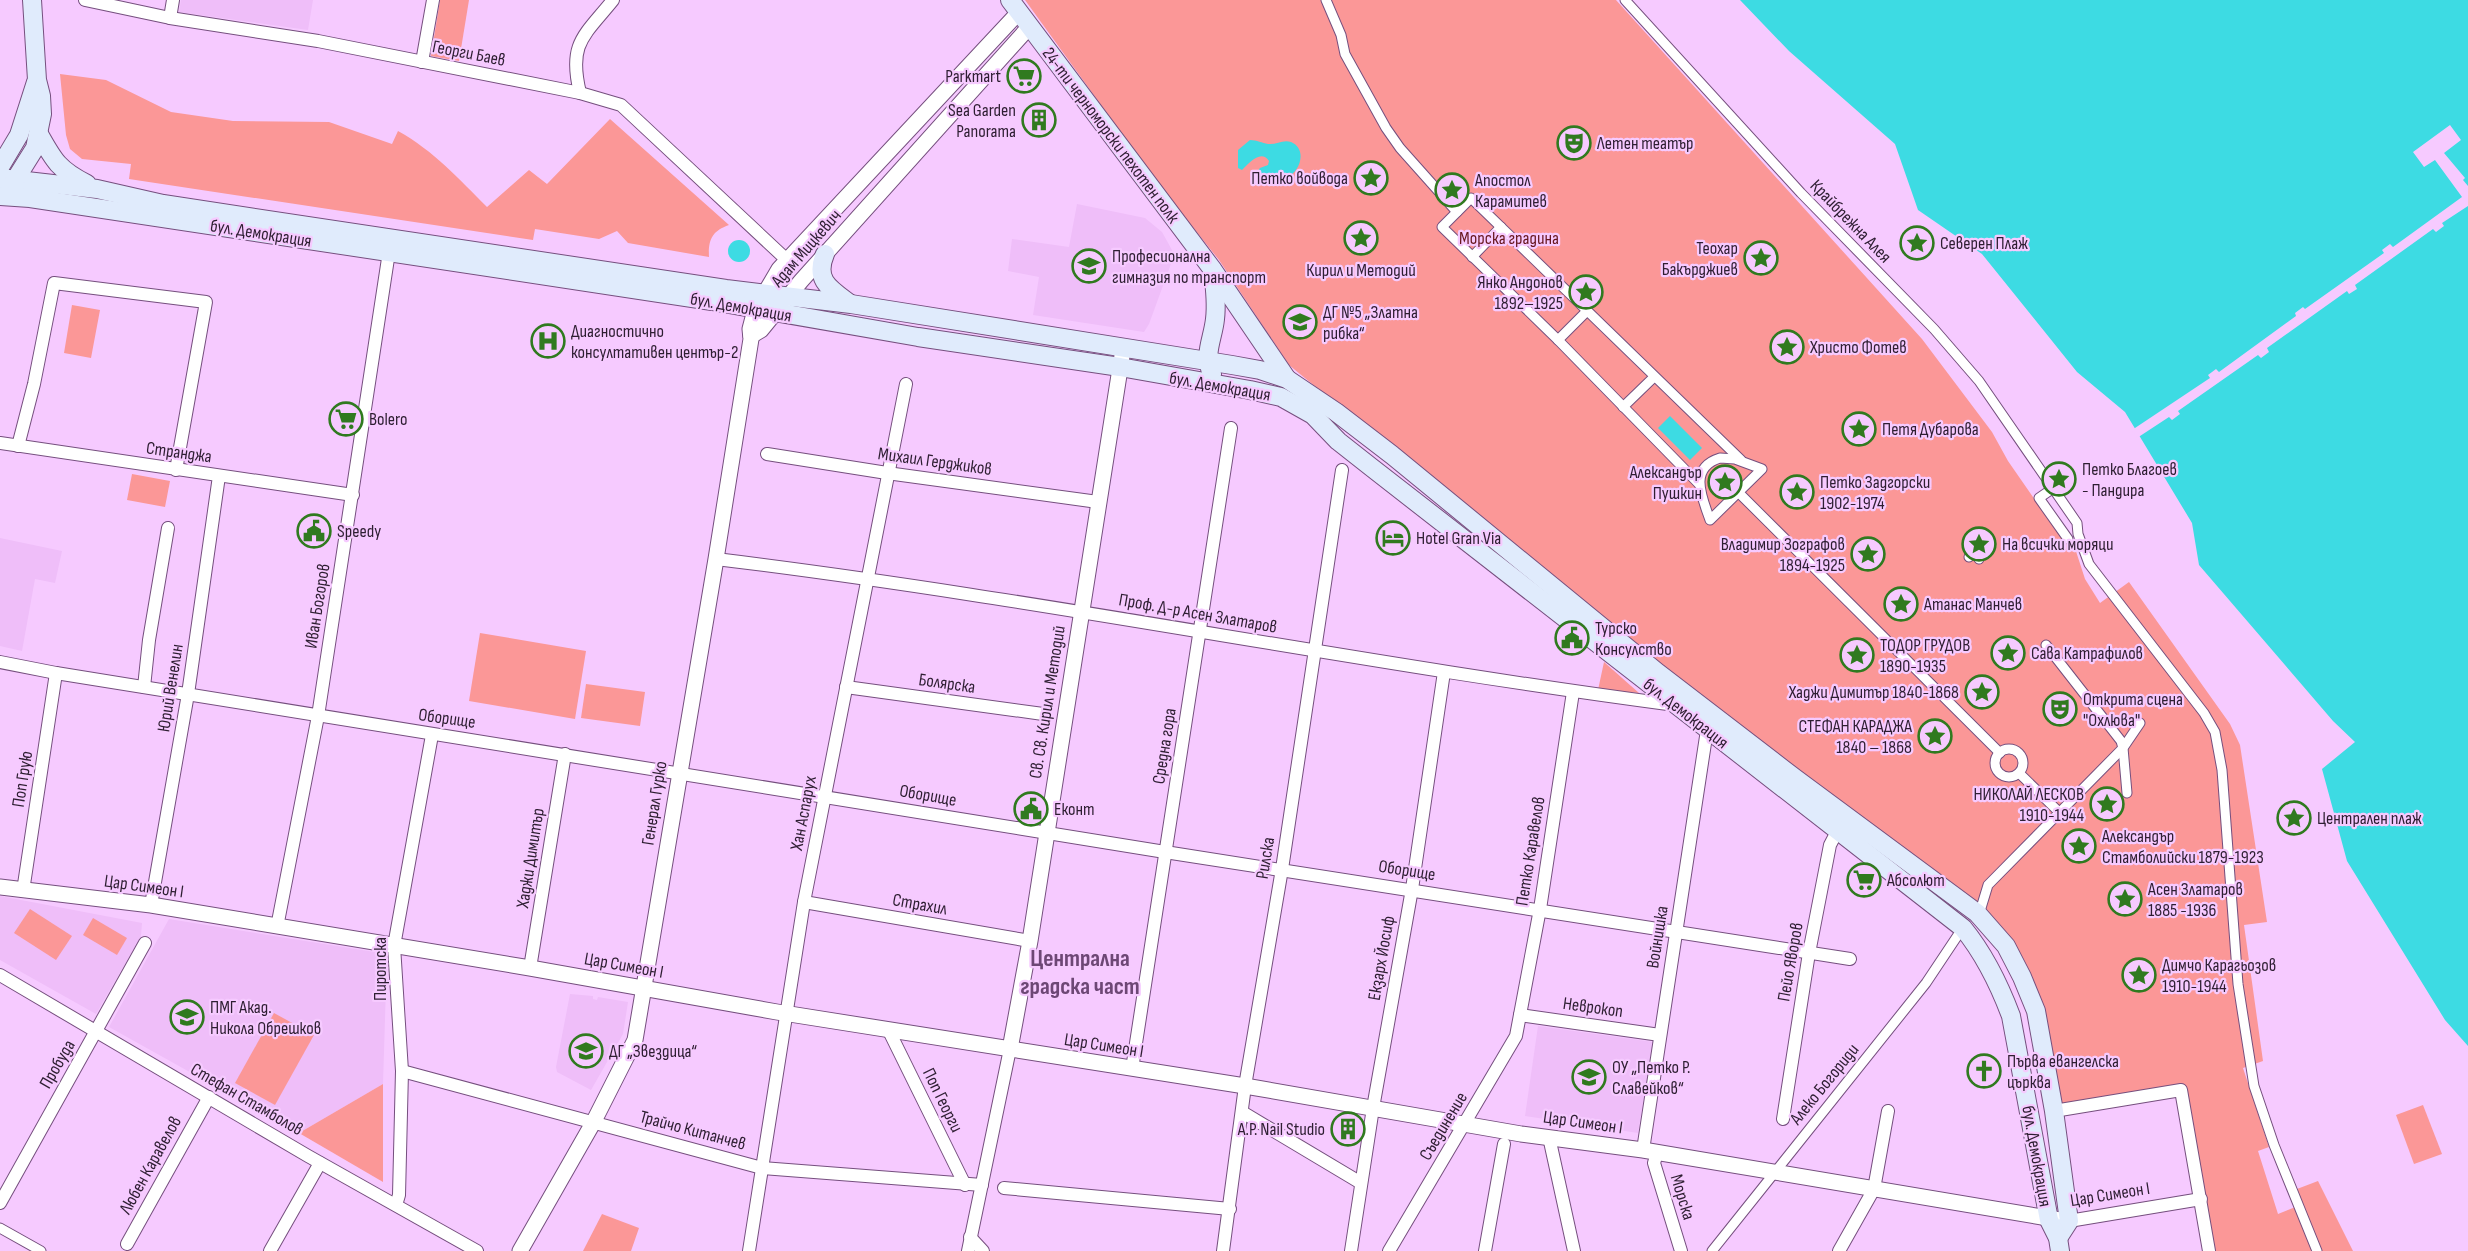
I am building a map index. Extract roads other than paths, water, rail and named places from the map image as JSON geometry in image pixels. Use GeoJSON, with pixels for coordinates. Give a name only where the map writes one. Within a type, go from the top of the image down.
{"type":"FeatureCollection","features":[{"type":"Feature","properties":{"kind":"main road"},"geometry":{"type":"LineString","coordinates":[[2,198],[8,178],[34,148],[39,134],[41,96],[37,80],[32,0]]}},
{"type":"Feature","properties":{"kind":"main road","name":"24-ти черноморски пехотен полк"},"geometry":{"type":"LineString","coordinates":[[1014,6],[1213,270],[1287,379]]}},
{"type":"Feature","properties":{"kind":"main road"},"geometry":{"type":"LineString","coordinates":[[0,167],[19,135],[37,80]]}},
{"type":"Feature","properties":{"kind":"main road"},"geometry":{"type":"LineString","coordinates":[[39,134],[52,159],[60,167],[97,189]]}},
{"type":"Feature","properties":{"kind":"main road","name":"бул. Демокрация"},"geometry":{"type":"LineString","coordinates":[[8,178],[97,189],[163,204],[726,289],[851,304],[1260,370],[1287,379],[1392,454],[1842,824],[1963,928],[1984,958],[2011,1016],[2049,1220],[2059,1245]]}},
{"type":"Feature","properties":{"kind":"main road","name":"бул. Демокрация"},"geometry":{"type":"LineString","coordinates":[[2,198],[389,252],[1120,367],[1281,397],[1313,415],[1338,441],[1707,730],[1842,824],[1977,913],[2006,946],[2036,1011],[2054,1111],[2069,1221]]}},
{"type":"Feature","properties":{"kind":"main road"},"geometry":{"type":"LineString","coordinates":[[825,254],[820,266],[825,283],[851,304]]}},
{"type":"Feature","properties":{"kind":"main road"},"geometry":{"type":"LineString","coordinates":[[1213,270],[1215,316],[1207,350],[1207,363],[1212,375],[1221,386]]}},
{"type":"Feature","properties":{"kind":"main road"},"geometry":{"type":"LineString","coordinates":[[2059,1245],[2069,1221]]}},
{"type":"Feature","properties":{"kind":"street","name":"Георги Баев"},"geometry":{"type":"LineString","coordinates":[[85,0],[170,18],[318,41],[580,93],[621,105],[788,261]]}},
{"type":"Feature","properties":{"kind":"street"},"geometry":{"type":"LineString","coordinates":[[170,18],[172,0]]}},
{"type":"Feature","properties":{"kind":"street"},"geometry":{"type":"LineString","coordinates":[[422,62],[433,0]]}},
{"type":"Feature","properties":{"kind":"street"},"geometry":{"type":"LineString","coordinates":[[580,93],[575,71],[575,57],[582,38],[613,0]]}},
{"type":"Feature","properties":{"kind":"street"},"geometry":{"type":"LineString","coordinates":[[1326,0],[1341,35],[1345,54],[1386,128],[1414,164],[1457,212]]}},
{"type":"Feature","properties":{"kind":"street","name":"Крайбрежна Алея"},"geometry":{"type":"LineString","coordinates":[[1625,0],[1801,193],[1934,329],[1979,381],[2077,523],[2078,534],[2089,564],[2204,713],[2215,732],[2222,770],[2238,984],[2254,1086],[2274,1145],[2317,1251]]}},
{"type":"Feature","properties":{"kind":"street","name":"Адам Мицкевич"},"geometry":{"type":"LineString","coordinates":[[1014,6],[779,269],[754,310],[751,336],[761,330],[825,254],[1030,26]]}},
{"type":"Feature","properties":{"kind":"street"},"geometry":{"type":"LineString","coordinates":[[1699,484],[1703,469],[1713,460],[1727,457],[1741,460],[1761,469],[1710,520],[1699,484],[1558,340],[1442,227],[1470,198],[1741,460]]}},
{"type":"Feature","properties":{"kind":"street"},"geometry":{"type":"LineString","coordinates":[[1472,257],[1501,227]]}},
{"type":"Feature","properties":{"kind":"street","name":"Иван Богоров"},"geometry":{"type":"LineString","coordinates":[[277,927],[318,716],[389,252]]}},
{"type":"Feature","properties":{"kind":"street"},"geometry":{"type":"LineString","coordinates":[[18,446],[34,384],[54,283],[206,302],[176,470]]}},
{"type":"Feature","properties":{"kind":"street"},"geometry":{"type":"LineString","coordinates":[[1558,340],[1587,311]]}},
{"type":"Feature","properties":{"kind":"street","name":"Генерал Гурко"},"geometry":{"type":"LineString","coordinates":[[520,1251],[593,1123],[635,1040],[751,336]]}},
{"type":"Feature","properties":{"kind":"street","name":"Св. Св. Кирил и Методий"},"geometry":{"type":"LineString","coordinates":[[968,1251],[1030,941],[1124,348]]}},
{"type":"Feature","properties":{"kind":"street"},"geometry":{"type":"LineString","coordinates":[[1623,407],[1654,377]]}},
{"type":"Feature","properties":{"kind":"street","name":"Хан Аспарух"},"geometry":{"type":"LineString","coordinates":[[749,1251],[804,902],[906,384]]}},
{"type":"Feature","properties":{"kind":"street","name":"Средна гора"},"geometry":{"type":"LineString","coordinates":[[1132,1069],[1231,428]]}},
{"type":"Feature","properties":{"kind":"street","name":"Странджа"},"geometry":{"type":"LineString","coordinates":[[0,443],[353,495]]}},
{"type":"Feature","properties":{"kind":"street","name":"Михаил Герджиков"},"geometry":{"type":"LineString","coordinates":[[767,454],[1098,502]]}},
{"type":"Feature","properties":{"kind":"street","name":"Рилска"},"geometry":{"type":"LineString","coordinates":[[1223,1251],[1245,1086],[1282,869],[1342,470]]}},
{"type":"Feature","properties":{"kind":"street","name":"Юрий Венелин"},"geometry":{"type":"LineString","coordinates":[[151,905],[188,694],[219,476]]}},
{"type":"Feature","properties":{"kind":"street"},"geometry":{"type":"LineString","coordinates":[[2068,478],[2039,498],[2068,540]]}},
{"type":"Feature","properties":{"kind":"street"},"geometry":{"type":"LineString","coordinates":[[1738,492],[2000,753]]}},
{"type":"Feature","properties":{"kind":"street","name":"Юрий Венелин"},"geometry":{"type":"LineString","coordinates":[[144,687],[149,640],[168,528]]}},
{"type":"Feature","properties":{"kind":"street"},"geometry":{"type":"LineString","coordinates":[[1968,544],[1974,556],[1990,540]]}},
{"type":"Feature","properties":{"kind":"street","name":"Проф. Д-р Асен Златаров"},"geometry":{"type":"LineString","coordinates":[[716,559],[1081,611],[1315,652],[1573,692],[1675,705]]}},
{"type":"Feature","properties":{"kind":"street"},"geometry":{"type":"LineString","coordinates":[[2046,645],[2121,741],[2127,793]]}},
{"type":"Feature","properties":{"kind":"street","name":"Оборище"},"geometry":{"type":"LineString","coordinates":[[0,662],[432,735],[565,754],[1047,834],[1850,959]]}},
{"type":"Feature","properties":{"kind":"street","name":"Екзарх Йосиф"},"geometry":{"type":"LineString","coordinates":[[1351,1251],[1360,1184],[1412,889],[1444,672]]}},
{"type":"Feature","properties":{"kind":"street","name":"Поп Грую"},"geometry":{"type":"LineString","coordinates":[[23,891],[57,673]]}},
{"type":"Feature","properties":{"kind":"street","name":"Болярска"},"geometry":{"type":"LineString","coordinates":[[846,687],[1043,714]]}},
{"type":"Feature","properties":{"kind":"street","name":"Петко Каравелов"},"geometry":{"type":"LineString","coordinates":[[1520,1015],[1540,909],[1573,692]]}},
{"type":"Feature","properties":{"kind":"street"},"geometry":{"type":"LineString","coordinates":[[1981,908],[1988,885],[2123,748],[2140,723]]}},
{"type":"Feature","properties":{"kind":"street","name":"Войнишка"},"geometry":{"type":"LineString","coordinates":[[1650,1151],[1660,1035],[1707,730]]}},
{"type":"Feature","properties":{"kind":"street","name":"Пиротска"},"geometry":{"type":"LineString","coordinates":[[396,1205],[399,1195],[402,1071],[394,946],[432,735]]}},
{"type":"Feature","properties":{"kind":"street"},"geometry":{"type":"LineString","coordinates":[[2010,749],[2019,753],[2023,761],[2019,772],[2008,777],[2000,773],[1996,763],[2000,753],[2010,749]]}},
{"type":"Feature","properties":{"kind":"street","name":"Хаджи Димитър"},"geometry":{"type":"LineString","coordinates":[[530,968],[565,754]]}},
{"type":"Feature","properties":{"kind":"street"},"geometry":{"type":"LineString","coordinates":[[2019,772],[2060,813]]}},
{"type":"Feature","properties":{"kind":"street","name":"Пейо Яворов"},"geometry":{"type":"LineString","coordinates":[[1783,1119],[1809,953],[1830,845],[1842,824]]}},
{"type":"Feature","properties":{"kind":"street","name":"Цар Симеон I"},"geometry":{"type":"LineString","coordinates":[[0,887],[151,905],[530,968],[788,1014],[1245,1086],[1466,1124],[1650,1151],[2049,1220],[2069,1221],[2200,1199]]}},
{"type":"Feature","properties":{"kind":"street","name":"Страхил"},"geometry":{"type":"LineString","coordinates":[[804,902],[1030,941]]}},
{"type":"Feature","properties":{"kind":"street","name":"Алеко Богориди"},"geometry":{"type":"LineString","coordinates":[[1712,1251],[1926,983],[1958,935]]}},
{"type":"Feature","properties":{"kind":"street","name":"Пробуда"},"geometry":{"type":"LineString","coordinates":[[0,1203],[145,943]]}},
{"type":"Feature","properties":{"kind":"street","name":"Стефан Стамболов"},"geometry":{"type":"LineString","coordinates":[[0,975],[320,1163],[477,1251]]}},
{"type":"Feature","properties":{"kind":"street","name":"Неврокоп"},"geometry":{"type":"LineString","coordinates":[[1520,1015],[1660,1035]]}},
{"type":"Feature","properties":{"kind":"street","name":"Съединение"},"geometry":{"type":"LineString","coordinates":[[1389,1251],[1516,1036],[1520,1015]]}},
{"type":"Feature","properties":{"kind":"street","name":"Поп Георги"},"geometry":{"type":"LineString","coordinates":[[888,1029],[965,1185]]}},
{"type":"Feature","properties":{"kind":"street","name":"Трайчо Китанчев"},"geometry":{"type":"LineString","coordinates":[[402,1071],[762,1167],[982,1185]]}},
{"type":"Feature","properties":{"kind":"street"},"geometry":{"type":"LineString","coordinates":[[2054,1111],[2181,1090],[2209,1251]]}},
{"type":"Feature","properties":{"kind":"street","name":"Любен Каравелов"},"geometry":{"type":"LineString","coordinates":[[125,1248],[209,1097]]}},
{"type":"Feature","properties":{"kind":"street"},"geometry":{"type":"LineString","coordinates":[[1839,1251],[1874,1189],[1888,1111]]}},
{"type":"Feature","properties":{"kind":"street"},"geometry":{"type":"LineString","coordinates":[[1242,1112],[1360,1184]]}},
{"type":"Feature","properties":{"kind":"street"},"geometry":{"type":"LineString","coordinates":[[1549,1137],[1574,1251]]}},
{"type":"Feature","properties":{"kind":"street"},"geometry":{"type":"LineString","coordinates":[[1485,1251],[1504,1143]]}},
{"type":"Feature","properties":{"kind":"street","name":"Морска"},"geometry":{"type":"LineString","coordinates":[[1650,1151],[1681,1251]]}},
{"type":"Feature","properties":{"kind":"street"},"geometry":{"type":"LineString","coordinates":[[270,1251],[320,1163]]}},
{"type":"Feature","properties":{"kind":"street"},"geometry":{"type":"LineString","coordinates":[[1004,1188],[1230,1209]]}},
{"type":"Feature","properties":{"kind":"street"},"geometry":{"type":"LineString","coordinates":[[0,1228],[41,1251]]}},
{"type":"Feature","properties":{"kind":"street"},"geometry":{"type":"LineString","coordinates":[[970,1237],[983,1251]]}},
{"type":"Feature","properties":{"kind":"place","name":"Parkmart"},"geometry":{"type":"Point","coordinates":[1024,76]}},
{"type":"Feature","properties":{"kind":"place","name":"Sea Garden Panorama"},"geometry":{"type":"Point","coordinates":[1039,120]}},
{"type":"Feature","properties":{"kind":"place","name":"Летен театър"},"geometry":{"type":"Point","coordinates":[1574,143]}},
{"type":"Feature","properties":{"kind":"place","name":"Петко войвода"},"geometry":{"type":"Point","coordinates":[1371,178]}},
{"type":"Feature","properties":{"kind":"place","name":"Апостол Карамитев"},"geometry":{"type":"Point","coordinates":[1452,190]}},
{"type":"Feature","properties":{"kind":"place","name":"Кирил и Методий"},"geometry":{"type":"Point","coordinates":[1361,238]}},
{"type":"Feature","properties":{"kind":"place","name":"Северен Плаж"},"geometry":{"type":"Point","coordinates":[1917,243]}},
{"type":"Feature","properties":{"kind":"place","name":"Теохар Бакърджиев"},"geometry":{"type":"Point","coordinates":[1761,258]}},
{"type":"Feature","properties":{"kind":"place","name":"Професионална гимназия по транспорт"},"geometry":{"type":"Point","coordinates":[1089,266]}},
{"type":"Feature","properties":{"kind":"place","name":"Янко Андонов 1892–1925"},"geometry":{"type":"Point","coordinates":[1586,292]}},
{"type":"Feature","properties":{"kind":"place","name":"ДГ №5 „Златна рибка“"},"geometry":{"type":"Point","coordinates":[1300,322]}},
{"type":"Feature","properties":{"kind":"place","name":"Диагностично консултативен център-2"},"geometry":{"type":"Point","coordinates":[548,341]}},
{"type":"Feature","properties":{"kind":"place","name":"Христо Фотев"},"geometry":{"type":"Point","coordinates":[1787,347]}},
{"type":"Feature","properties":{"kind":"place","name":"Bolero"},"geometry":{"type":"Point","coordinates":[346,419]}},
{"type":"Feature","properties":{"kind":"place","name":"Петя Дубарова"},"geometry":{"type":"Point","coordinates":[1859,429]}},
{"type":"Feature","properties":{"kind":"place","name":"Петко Благоев - Пандира"},"geometry":{"type":"Point","coordinates":[2059,479]}},
{"type":"Feature","properties":{"kind":"place","name":"Александър Пушкин"},"geometry":{"type":"Point","coordinates":[1725,482]}},
{"type":"Feature","properties":{"kind":"place","name":"Петко Задгорски 1902-1974"},"geometry":{"type":"Point","coordinates":[1797,492]}},
{"type":"Feature","properties":{"kind":"place","name":"Speedy"},"geometry":{"type":"Point","coordinates":[314,531]}},
{"type":"Feature","properties":{"kind":"place","name":"Hotel Gran Via"},"geometry":{"type":"Point","coordinates":[1393,538]}},
{"type":"Feature","properties":{"kind":"place","name":"На всички моряци"},"geometry":{"type":"Point","coordinates":[1979,544]}},
{"type":"Feature","properties":{"kind":"place","name":"Владимир Зографов 1894-1925"},"geometry":{"type":"Point","coordinates":[1868,554]}},
{"type":"Feature","properties":{"kind":"place","name":"Атанас Манчев"},"geometry":{"type":"Point","coordinates":[1901,604]}},
{"type":"Feature","properties":{"kind":"place","name":"Турско Консулство"},"geometry":{"type":"Point","coordinates":[1572,638]}},
{"type":"Feature","properties":{"kind":"place","name":"Сава Катрафилов"},"geometry":{"type":"Point","coordinates":[2008,653]}},
{"type":"Feature","properties":{"kind":"place","name":"TOДOP ГРУДОВ 1890-1935"},"geometry":{"type":"Point","coordinates":[1857,655]}},
{"type":"Feature","properties":{"kind":"place","name":"Хаджи Димитър 1840-1868"},"geometry":{"type":"Point","coordinates":[1982,692]}},
{"type":"Feature","properties":{"kind":"place","name":"Открита сцена \"Охлюва\""},"geometry":{"type":"Point","coordinates":[2060,709]}},
{"type":"Feature","properties":{"kind":"place","name":"СТЕФАН КАРАДЖА 1840 – 1868"},"geometry":{"type":"Point","coordinates":[1935,736]}},
{"type":"Feature","properties":{"kind":"place","name":"НИКОЛАЙ ЛЕСКОВ 1910-1944"},"geometry":{"type":"Point","coordinates":[2107,804]}},
{"type":"Feature","properties":{"kind":"place","name":"Еконт"},"geometry":{"type":"Point","coordinates":[1031,809]}},
{"type":"Feature","properties":{"kind":"place","name":"Централен плаж"},"geometry":{"type":"Point","coordinates":[2294,818]}},
{"type":"Feature","properties":{"kind":"place","name":"Александър Стамболийски 1879-1923"},"geometry":{"type":"Point","coordinates":[2079,846]}},
{"type":"Feature","properties":{"kind":"place","name":"Абсолют"},"geometry":{"type":"Point","coordinates":[1864,880]}},
{"type":"Feature","properties":{"kind":"place","name":"Асен Златаров 1885 -1936"},"geometry":{"type":"Point","coordinates":[2125,899]}},
{"type":"Feature","properties":{"kind":"place","name":"Димчо Карагьозов 1910-1944"},"geometry":{"type":"Point","coordinates":[2139,975]}},
{"type":"Feature","properties":{"kind":"place","name":"ПМГ Акад. Никола Обрешков"},"geometry":{"type":"Point","coordinates":[187,1017]}},
{"type":"Feature","properties":{"kind":"place","name":"ДГ „Звездица“"},"geometry":{"type":"Point","coordinates":[586,1051]}},
{"type":"Feature","properties":{"kind":"place","name":"Първа евангелска църква"},"geometry":{"type":"Point","coordinates":[1984,1071]}},
{"type":"Feature","properties":{"kind":"place","name":"ОУ „Петко Р. Славейков“"},"geometry":{"type":"Point","coordinates":[1589,1077]}},
{"type":"Feature","properties":{"kind":"place","name":"A.P. Nail Studio"},"geometry":{"type":"Point","coordinates":[1348,1129]}},
{"type":"Feature","properties":{"kind":"district","name":"Централна градска част"},"geometry":{"type":"Point","coordinates":[1080,972]}},
{"type":"Feature","properties":{"kind":"park label","name":"Морска градина"},"geometry":{"type":"Point","coordinates":[1509,238]}}]}
